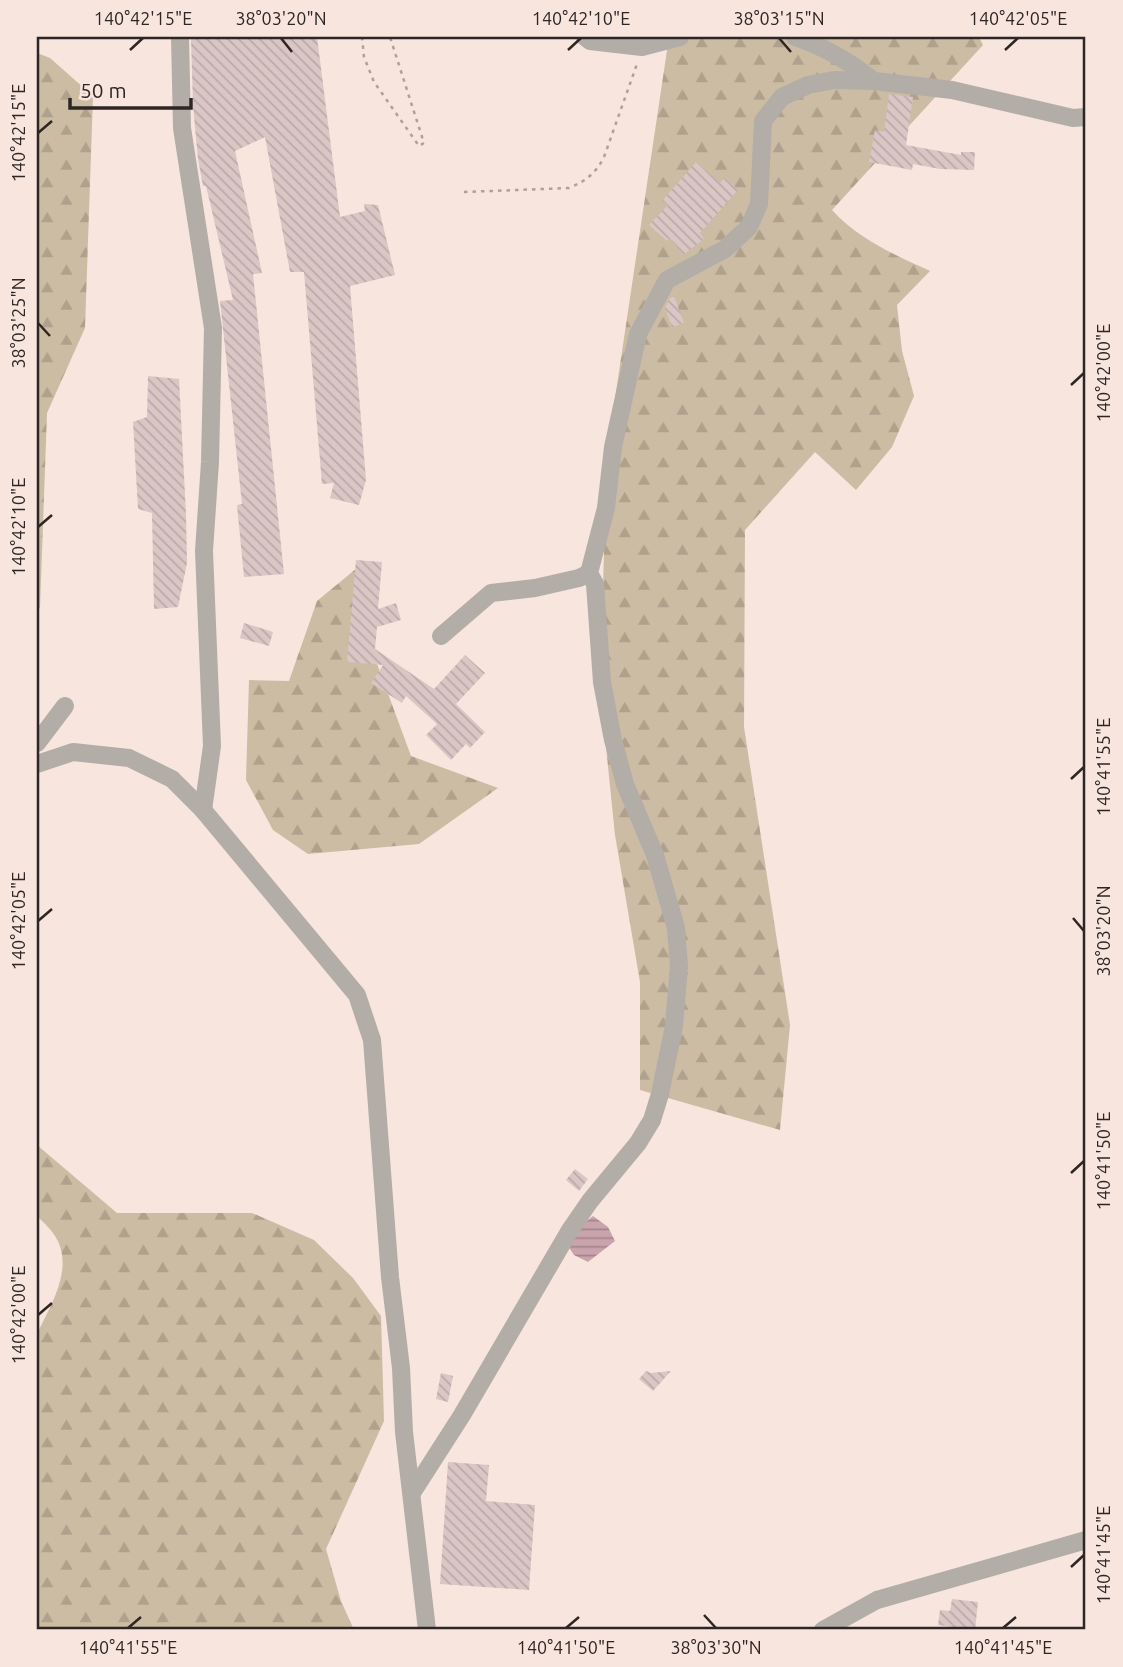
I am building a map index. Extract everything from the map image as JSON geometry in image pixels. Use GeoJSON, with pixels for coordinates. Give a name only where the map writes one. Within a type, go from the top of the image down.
{"type":"FeatureCollection","features":[{"type":"Feature","properties":{"kind":"street"},"geometry":{"type":"LineString","coordinates":[[180,37],[182,128],[213,328],[210,462],[204,551],[212,746],[203,810]]}},
{"type":"Feature","properties":{"kind":"street"},"geometry":{"type":"LineString","coordinates":[[585,37],[590,41],[642,47],[680,37]]}},
{"type":"Feature","properties":{"kind":"street"},"geometry":{"type":"LineString","coordinates":[[795,37],[817,44],[849,61],[874,81]]}},
{"type":"Feature","properties":{"kind":"street"},"geometry":{"type":"LineString","coordinates":[[412,1493],[468,1405],[570,1230],[590,1201],[638,1143],[652,1120],[674,1026],[679,966],[676,928],[654,855],[625,784],[613,740],[603,682],[595,584],[589,573],[606,508],[613,447],[638,334],[667,280],[725,249],[750,227],[759,204],[763,121],[782,97],[808,85],[834,80],[874,81],[952,90],[1073,118],[1086,117]]}},
{"type":"Feature","properties":{"kind":"street"},"geometry":{"type":"LineString","coordinates":[[441,636],[491,593],[536,588],[589,573]]}},
{"type":"Feature","properties":{"kind":"street"},"geometry":{"type":"LineString","coordinates":[[37,743],[65,706]]}},
{"type":"Feature","properties":{"kind":"street"},"geometry":{"type":"LineString","coordinates":[[37,764],[73,752],[129,758],[172,779],[203,810],[357,995],[372,1040],[390,1277],[401,1368],[404,1432],[427,1630]]}},
{"type":"Feature","properties":{"kind":"street"},"geometry":{"type":"LineString","coordinates":[[823,1630],[877,1600],[1086,1540]]}},
{"type":"Feature","properties":{"kind":"path"},"geometry":{"type":"LineString","coordinates":[[362,37],[364,57],[374,82],[419,146],[424,143],[390,37]]}},
{"type":"Feature","properties":{"kind":"path"},"geometry":{"type":"LineString","coordinates":[[464,192],[569,188],[583,183],[597,170],[604,157],[642,47]]}},
{"type":"Feature","properties":{"kind":"green space"},"geometry":{"type":"Polygon","coordinates":[[[669,37],[979,37],[983,45],[832,210],[865,238],[930,271],[897,305],[902,351],[914,396],[892,447],[856,490],[815,452],[745,530],[744,727],[790,1025],[780,1130],[640,1090],[640,982],[615,835],[600,688],[607,452],[669,37]]]}},
{"type":"Feature","properties":{"kind":"green space"},"geometry":{"type":"Polygon","coordinates":[[[37,53],[50,58],[93,96],[85,328],[47,413],[40,608],[37,610],[37,53]]]}},
{"type":"Feature","properties":{"kind":"green space"},"geometry":{"type":"Polygon","coordinates":[[[357,568],[359,615],[411,756],[498,788],[419,844],[308,854],[273,830],[246,780],[249,680],[289,681],[317,601],[357,568]]]}},
{"type":"Feature","properties":{"kind":"green space"},"geometry":{"type":"Polygon","coordinates":[[[37,1145],[117,1213],[252,1213],[314,1240],[353,1278],[381,1316],[384,1421],[326,1549],[341,1601],[354,1630],[37,1630],[37,1334],[59,1286],[63,1261],[55,1236],[37,1216],[37,1145]]]}},
{"type":"Feature","properties":{"kind":"shaded area"},"geometry":{"type":"Polygon","coordinates":[[[593,1216],[608,1227],[615,1241],[588,1262],[574,1255],[568,1246],[582,1225],[593,1216]]]}},
{"type":"Feature","properties":{"kind":"building"},"geometry":{"type":"Polygon","coordinates":[[[317,37],[340,217],[365,211],[364,204],[378,205],[395,275],[350,286],[366,480],[359,505],[330,498],[334,483],[322,484],[304,272],[290,272],[265,137],[235,151],[262,273],[253,274],[284,574],[244,577],[237,505],[242,504],[220,301],[233,300],[198,159],[191,39],[317,37]]]}},
{"type":"Feature","properties":{"kind":"building"},"geometry":{"type":"Polygon","coordinates":[[[889,94],[913,97],[906,145],[961,155],[961,152],[975,152],[974,170],[940,169],[913,164],[912,170],[869,162],[875,130],[884,132],[889,94]]]}},
{"type":"Feature","properties":{"kind":"building"},"geometry":{"type":"Polygon","coordinates":[[[696,162],[720,183],[725,177],[738,190],[700,233],[704,239],[683,255],[670,238],[667,241],[649,225],[668,205],[662,201],[696,162]]]}},
{"type":"Feature","properties":{"kind":"building"},"geometry":{"type":"Polygon","coordinates":[[[674,296],[684,323],[672,327],[665,308],[674,296]]]}},
{"type":"Feature","properties":{"kind":"building"},"geometry":{"type":"Polygon","coordinates":[[[148,376],[179,379],[186,514],[187,563],[178,607],[154,609],[152,513],[138,509],[133,422],[147,417],[148,376]]]}},
{"type":"Feature","properties":{"kind":"building"},"geometry":{"type":"Polygon","coordinates":[[[356,560],[382,562],[378,609],[396,603],[401,620],[377,627],[375,649],[434,689],[465,655],[485,673],[456,704],[485,732],[470,748],[466,744],[451,760],[426,735],[437,724],[406,696],[402,703],[371,683],[383,665],[347,662],[356,560]]]}},
{"type":"Feature","properties":{"kind":"building"},"geometry":{"type":"Polygon","coordinates":[[[244,623],[273,632],[269,646],[240,638],[244,623]]]}},
{"type":"Feature","properties":{"kind":"building"},"geometry":{"type":"Polygon","coordinates":[[[575,1169],[588,1179],[579,1191],[566,1180],[575,1169]]]}},
{"type":"Feature","properties":{"kind":"building"},"geometry":{"type":"Polygon","coordinates":[[[646,1371],[671,1371],[653,1391],[639,1379],[646,1371]]]}},
{"type":"Feature","properties":{"kind":"building"},"geometry":{"type":"Polygon","coordinates":[[[441,1373],[453,1376],[448,1402],[436,1399],[441,1373]]]}},
{"type":"Feature","properties":{"kind":"building"},"geometry":{"type":"Polygon","coordinates":[[[448,1462],[489,1465],[486,1501],[535,1505],[529,1590],[440,1584],[448,1462]]]}},
{"type":"Feature","properties":{"kind":"building"},"geometry":{"type":"Polygon","coordinates":[[[952,1599],[978,1602],[975,1630],[938,1625],[940,1610],[950,1611],[952,1599]]]}}]}
